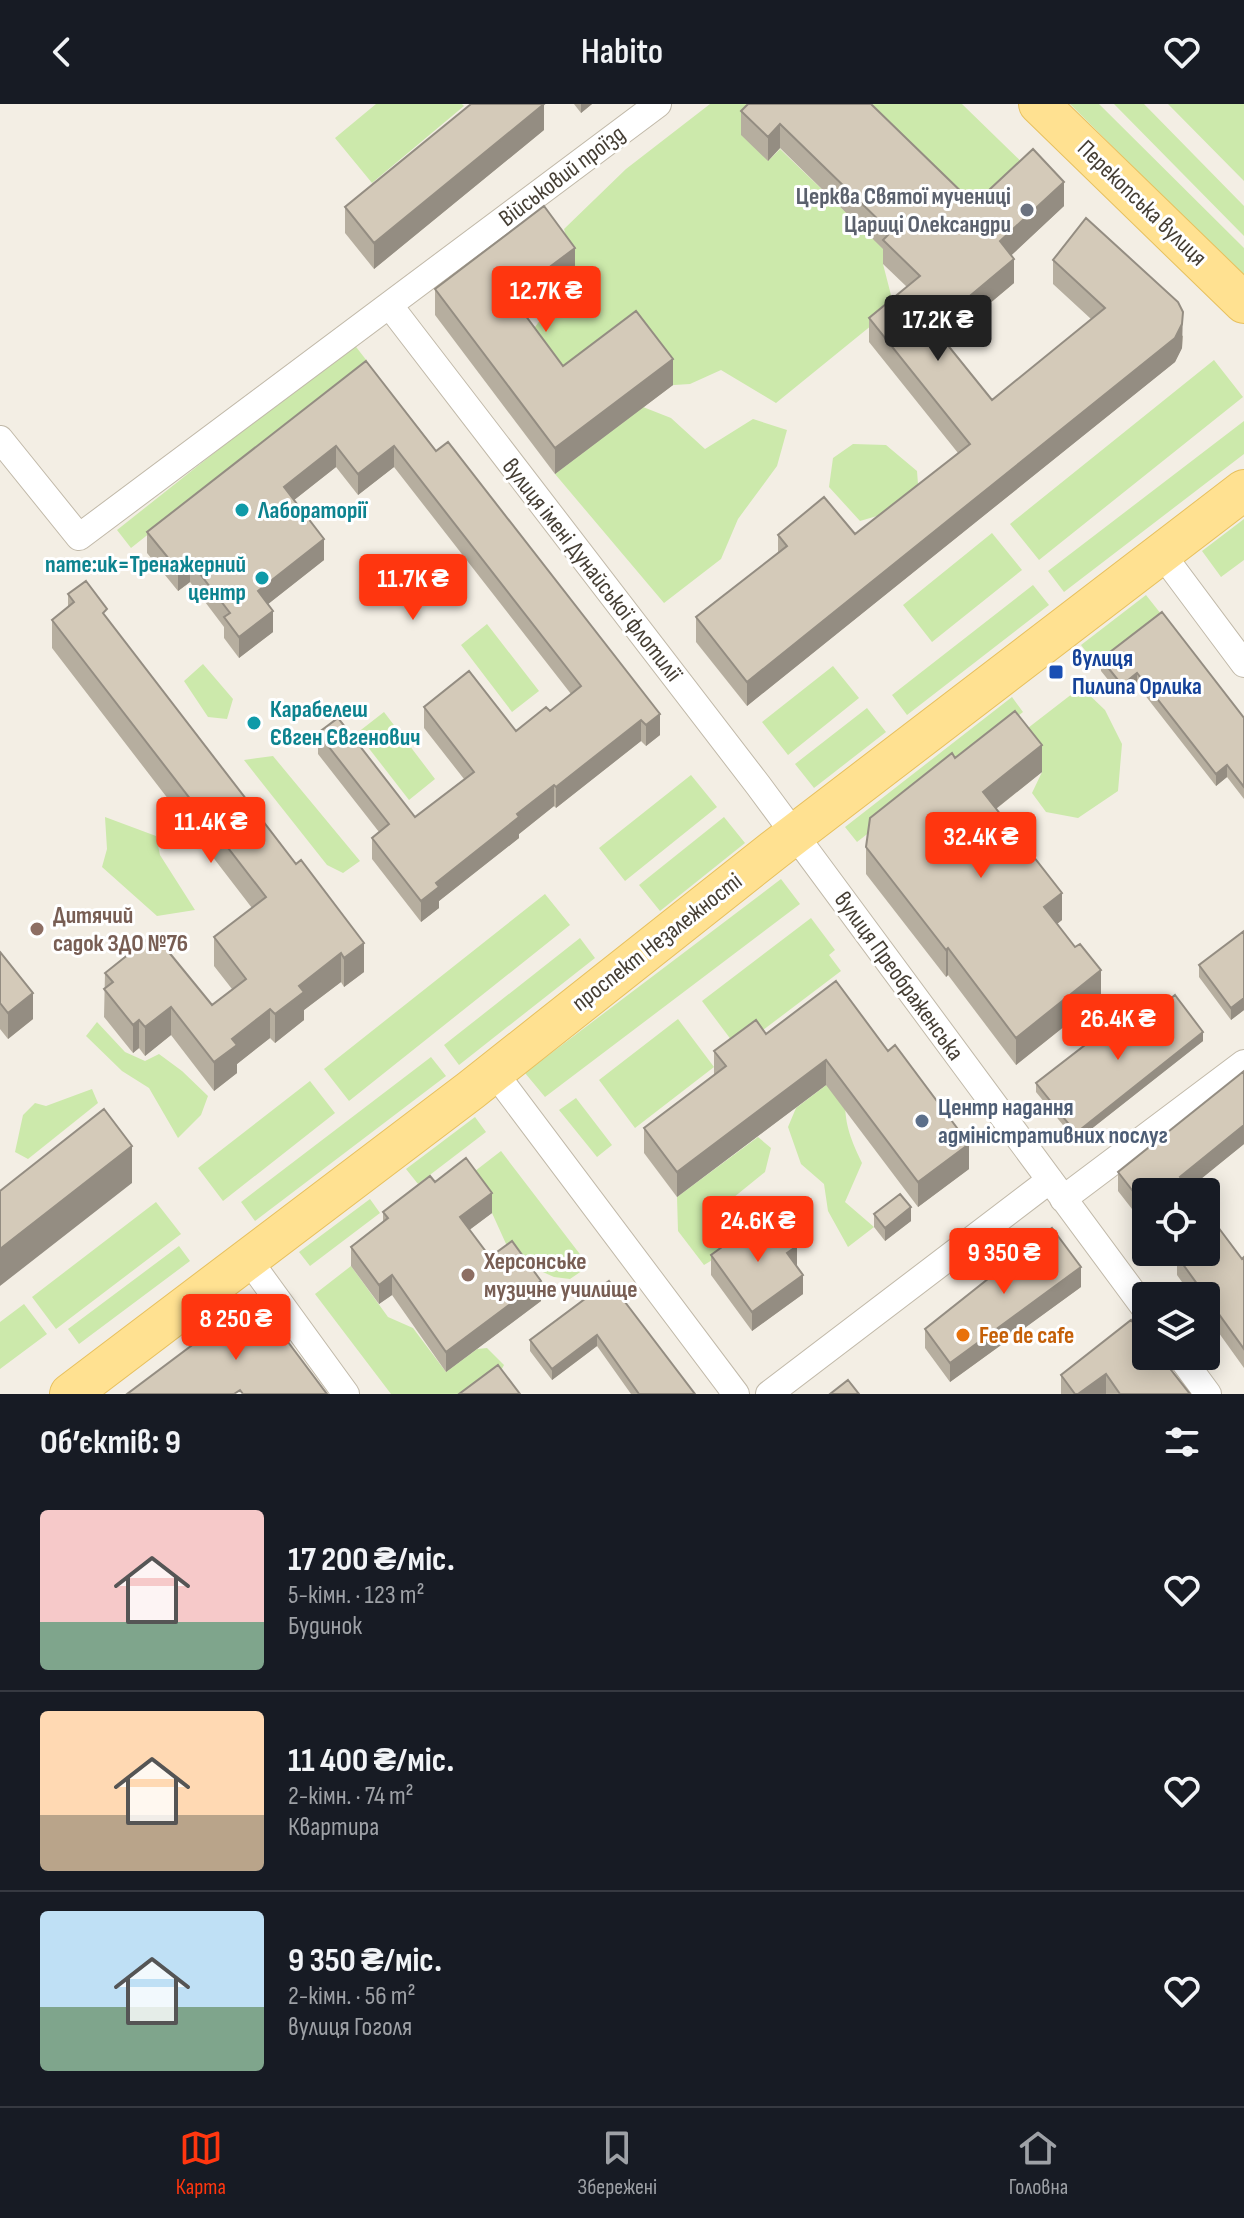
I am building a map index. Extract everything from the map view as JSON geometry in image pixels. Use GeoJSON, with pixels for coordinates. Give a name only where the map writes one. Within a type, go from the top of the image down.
{"type":"FeatureCollection","features":[{"type":"Feature","properties":{"kind":"main road","name":"Перекопська вулиця"},"geometry":{"type":"LineString","coordinates":[[1039,104],[1244,303]]}},
{"type":"Feature","properties":{"kind":"main road","name":"проспект Незалежності"},"geometry":{"type":"LineString","coordinates":[[70,1394],[494,1072],[795,835],[1244,490]]}},
{"type":"Feature","properties":{"kind":"street","name":"Військовий проїзд"},"geometry":{"type":"LineString","coordinates":[[0,439],[79,537],[658,104]]}},
{"type":"Feature","properties":{"kind":"street","name":"вулиця імені Дунайської флотилії"},"geometry":{"type":"LineString","coordinates":[[390,306],[795,835]]}},
{"type":"Feature","properties":{"kind":"street"},"geometry":{"type":"LineString","coordinates":[[1162,554],[1244,664]]}},
{"type":"Feature","properties":{"kind":"street","name":"вулиця Преображенська"},"geometry":{"type":"LineString","coordinates":[[795,835],[1132,1291]]}},
{"type":"Feature","properties":{"kind":"street"},"geometry":{"type":"LineString","coordinates":[[769,1394],[1056,1189],[1244,1063]]}},
{"type":"Feature","properties":{"kind":"street"},"geometry":{"type":"LineString","coordinates":[[494,1072],[736,1394]]}},
{"type":"Feature","properties":{"kind":"street"},"geometry":{"type":"LineString","coordinates":[[248,1259],[346,1394]]}},
{"type":"Feature","properties":{"kind":"street"},"geometry":{"type":"LineString","coordinates":[[1190,1370],[1208,1394]]}},
{"type":"Feature","properties":{"kind":"green space"},"geometry":{"type":"Polygon","coordinates":[[[376,104],[464,106],[372,183],[335,138],[376,104]]]}},
{"type":"Feature","properties":{"kind":"green space"},"geometry":{"type":"Polygon","coordinates":[[[710,104],[771,104],[768,161],[780,149],[891,256],[883,264],[892,299],[872,325],[776,403],[721,370],[690,384],[563,392],[532,331],[575,273],[564,229],[626,169],[710,104]]]}},
{"type":"Feature","properties":{"kind":"green space"},"geometry":{"type":"Polygon","coordinates":[[[846,104],[962,104],[1033,173],[981,222],[846,104]]]}},
{"type":"Feature","properties":{"kind":"green space"},"geometry":{"type":"Polygon","coordinates":[[[1070,104],[1099,104],[1244,248],[1244,277],[1070,104]]]}},
{"type":"Feature","properties":{"kind":"green space"},"geometry":{"type":"Polygon","coordinates":[[[1114,104],[1144,104],[1244,206],[1244,236],[1114,104]]]}},
{"type":"Feature","properties":{"kind":"green space"},"geometry":{"type":"Polygon","coordinates":[[[1168,104],[1244,104],[1244,181],[1168,104]]]}},
{"type":"Feature","properties":{"kind":"green space"},"geometry":{"type":"Polygon","coordinates":[[[353,343],[367,361],[131,548],[117,530],[353,343]]]}},
{"type":"Feature","properties":{"kind":"green space"},"geometry":{"type":"Polygon","coordinates":[[[1214,360],[1243,397],[1039,560],[1010,524],[1214,360]]]}},
{"type":"Feature","properties":{"kind":"green space"},"geometry":{"type":"Polygon","coordinates":[[[643,407],[671,418],[705,449],[753,419],[787,430],[777,466],[738,519],[721,559],[664,603],[555,474],[643,407]]]}},
{"type":"Feature","properties":{"kind":"green space"},"geometry":{"type":"Polygon","coordinates":[[[1244,421],[1244,454],[1064,592],[1048,571],[1244,421]]]}},
{"type":"Feature","properties":{"kind":"green space"},"geometry":{"type":"Polygon","coordinates":[[[853,444],[886,445],[917,471],[918,484],[894,511],[860,521],[829,487],[833,458],[853,444]]]}},
{"type":"Feature","properties":{"kind":"green space"},"geometry":{"type":"Polygon","coordinates":[[[1244,519],[1244,560],[1221,577],[1202,551],[1244,519]]]}},
{"type":"Feature","properties":{"kind":"green space"},"geometry":{"type":"Polygon","coordinates":[[[992,533],[1022,570],[932,642],[903,605],[992,533]]]}},
{"type":"Feature","properties":{"kind":"green space"},"geometry":{"type":"Polygon","coordinates":[[[1033,585],[1049,605],[907,715],[892,695],[1033,585]]]}},
{"type":"Feature","properties":{"kind":"green space"},"geometry":{"type":"Polygon","coordinates":[[[1146,595],[1161,614],[1096,664],[1081,645],[1146,595]]]}},
{"type":"Feature","properties":{"kind":"green space"},"geometry":{"type":"Polygon","coordinates":[[[487,624],[539,691],[512,712],[461,645],[487,624]]]}},
{"type":"Feature","properties":{"kind":"green space"},"geometry":{"type":"Polygon","coordinates":[[[203,664],[233,699],[227,719],[208,717],[184,681],[203,664]]]}},
{"type":"Feature","properties":{"kind":"green space"},"geometry":{"type":"Polygon","coordinates":[[[833,666],[859,698],[788,755],[762,722],[833,666]]]}},
{"type":"Feature","properties":{"kind":"green space"},"geometry":{"type":"Polygon","coordinates":[[[1081,687],[1105,710],[1122,744],[1118,791],[1078,818],[1046,812],[1032,793],[1042,772],[1015,738],[1081,687]]]}},
{"type":"Feature","properties":{"kind":"green space"},"geometry":{"type":"Polygon","coordinates":[[[1012,697],[1023,712],[857,842],[845,827],[1012,697]]]}},
{"type":"Feature","properties":{"kind":"green space"},"geometry":{"type":"Polygon","coordinates":[[[867,708],[886,732],[814,788],[795,764],[867,708]]]}},
{"type":"Feature","properties":{"kind":"green space"},"geometry":{"type":"Polygon","coordinates":[[[384,712],[435,779],[409,800],[357,733],[384,712]]]}},
{"type":"Feature","properties":{"kind":"green space"},"geometry":{"type":"Polygon","coordinates":[[[273,756],[360,861],[343,873],[327,865],[244,760],[273,756]]]}},
{"type":"Feature","properties":{"kind":"green space"},"geometry":{"type":"Polygon","coordinates":[[[691,775],[717,807],[625,881],[599,848],[691,775]]]}},
{"type":"Feature","properties":{"kind":"green space"},"geometry":{"type":"Polygon","coordinates":[[[105,817],[156,836],[160,855],[195,910],[157,916],[102,867],[107,849],[105,817]]]}},
{"type":"Feature","properties":{"kind":"green space"},"geometry":{"type":"Polygon","coordinates":[[[724,817],[745,843],[660,911],[639,885],[724,817]]]}},
{"type":"Feature","properties":{"kind":"green space"},"geometry":{"type":"Polygon","coordinates":[[[781,879],[800,904],[545,1097],[525,1073],[781,879]]]}},
{"type":"Feature","properties":{"kind":"green space"},"geometry":{"type":"Polygon","coordinates":[[[545,894],[570,925],[349,1101],[324,1069],[545,894]]]}},
{"type":"Feature","properties":{"kind":"green space"},"geometry":{"type":"Polygon","coordinates":[[[811,918],[835,950],[829,955],[841,971],[738,1049],[702,1001],[811,918]]]}},
{"type":"Feature","properties":{"kind":"green space"},"geometry":{"type":"Polygon","coordinates":[[[580,938],[595,958],[459,1065],[444,1045],[580,938]]]}},
{"type":"Feature","properties":{"kind":"green space"},"geometry":{"type":"Polygon","coordinates":[[[678,1019],[714,1067],[635,1128],[599,1080],[678,1019]]]}},
{"type":"Feature","properties":{"kind":"green space"},"geometry":{"type":"Polygon","coordinates":[[[97,1022],[125,1052],[145,1061],[159,1054],[208,1096],[201,1115],[178,1138],[149,1088],[122,1071],[86,1036],[97,1022]]]}},
{"type":"Feature","properties":{"kind":"green space"},"geometry":{"type":"Polygon","coordinates":[[[431,1057],[446,1076],[255,1221],[241,1202],[431,1057]]]}},
{"type":"Feature","properties":{"kind":"green space"},"geometry":{"type":"Polygon","coordinates":[[[846,1070],[846,1118],[862,1163],[845,1202],[874,1227],[848,1247],[828,1211],[824,1184],[801,1164],[788,1127],[796,1108],[846,1070]]]}},
{"type":"Feature","properties":{"kind":"green space"},"geometry":{"type":"Polygon","coordinates":[[[310,1081],[335,1113],[223,1201],[198,1168],[310,1081]]]}},
{"type":"Feature","properties":{"kind":"green space"},"geometry":{"type":"Polygon","coordinates":[[[92,1089],[98,1103],[28,1159],[15,1152],[23,1115],[35,1103],[46,1106],[92,1089]]]}},
{"type":"Feature","properties":{"kind":"green space"},"geometry":{"type":"Polygon","coordinates":[[[576,1098],[612,1145],[597,1157],[559,1110],[576,1098]]]}},
{"type":"Feature","properties":{"kind":"green space"},"geometry":{"type":"Polygon","coordinates":[[[475,1117],[486,1132],[418,1184],[406,1169],[475,1117]]]}},
{"type":"Feature","properties":{"kind":"green space"},"geometry":{"type":"Polygon","coordinates":[[[758,1137],[771,1148],[765,1172],[712,1215],[732,1248],[704,1265],[678,1231],[677,1197],[758,1137]]]}},
{"type":"Feature","properties":{"kind":"green space"},"geometry":{"type":"Polygon","coordinates":[[[501,1151],[589,1266],[570,1279],[554,1277],[525,1264],[507,1246],[492,1213],[466,1178],[501,1151]]]}},
{"type":"Feature","properties":{"kind":"green space"},"geometry":{"type":"Polygon","coordinates":[[[370,1199],[380,1213],[310,1266],[299,1252],[370,1199]]]}},
{"type":"Feature","properties":{"kind":"green space"},"geometry":{"type":"Polygon","coordinates":[[[156,1202],[181,1234],[56,1329],[32,1297],[156,1202]]]}},
{"type":"Feature","properties":{"kind":"green space"},"geometry":{"type":"Polygon","coordinates":[[[179,1246],[190,1261],[79,1344],[68,1329],[179,1246]]]}},
{"type":"Feature","properties":{"kind":"green space"},"geometry":{"type":"Polygon","coordinates":[[[351,1266],[388,1317],[413,1328],[446,1372],[477,1349],[487,1348],[504,1365],[498,1376],[474,1394],[391,1394],[315,1294],[351,1266]]]}},
{"type":"Feature","properties":{"kind":"green space"},"geometry":{"type":"Polygon","coordinates":[[[24,1304],[47,1334],[0,1369],[0,1322],[24,1304]]]}},
{"type":"Feature","properties":{"kind":"building"},"geometry":{"type":"Polygon","coordinates":[[[471,104],[544,104],[374,243],[345,207],[471,104]]]}},
{"type":"Feature","properties":{"kind":"building"},"geometry":{"type":"Polygon","coordinates":[[[748,104],[871,104],[974,204],[1033,149],[1064,182],[1000,241],[1014,259],[933,327],[992,400],[1105,308],[1053,260],[1086,218],[1178,302],[1183,312],[1182,324],[1175,338],[747,682],[696,617],[787,546],[778,535],[824,497],[855,534],[970,444],[869,318],[920,276],[883,240],[891,232],[780,124],[768,137],[741,111],[748,104]]]}},
{"type":"Feature","properties":{"kind":"building"},"geometry":{"type":"Polygon","coordinates":[[[544,206],[575,248],[511,296],[563,366],[636,311],[673,359],[555,448],[435,289],[544,206]]]}},
{"type":"Feature","properties":{"kind":"building"},"geometry":{"type":"Polygon","coordinates":[[[366,361],[436,451],[448,442],[660,714],[646,725],[641,720],[556,787],[554,785],[436,883],[439,887],[421,901],[372,838],[389,824],[318,733],[338,718],[415,817],[474,772],[424,707],[469,671],[516,731],[546,707],[550,711],[581,686],[394,446],[358,474],[336,446],[284,487],[324,539],[258,591],[273,611],[239,637],[224,617],[230,613],[190,561],[178,570],[147,532],[366,361]]]}},
{"type":"Feature","properties":{"kind":"building"},"geometry":{"type":"Polygon","coordinates":[[[86,581],[107,609],[103,613],[296,864],[301,860],[364,943],[344,958],[341,953],[299,986],[304,992],[275,1014],[270,1009],[232,1039],[237,1045],[214,1062],[171,1007],[145,1027],[139,1020],[133,1025],[104,989],[113,982],[105,973],[154,934],[212,1005],[246,979],[214,937],[266,897],[52,620],[74,602],[68,594],[86,581]]]}},
{"type":"Feature","properties":{"kind":"building"},"geometry":{"type":"Polygon","coordinates":[[[1162,612],[1244,718],[1244,787],[1227,765],[1216,774],[1137,673],[1122,685],[1101,659],[1162,612]]]}},
{"type":"Feature","properties":{"kind":"building"},"geometry":{"type":"Polygon","coordinates":[[[1015,711],[1042,745],[983,792],[1062,893],[1044,907],[1075,947],[1080,944],[1101,970],[1016,1038],[866,847],[870,818],[952,753],[955,758],[1015,711]]]}},
{"type":"Feature","properties":{"kind":"building"},"geometry":{"type":"Polygon","coordinates":[[[1244,931],[1244,998],[1231,1008],[1199,965],[1244,931]]]}},
{"type":"Feature","properties":{"kind":"building"},"geometry":{"type":"Polygon","coordinates":[[[0,952],[33,993],[8,1013],[0,1003],[0,952]]]}},
{"type":"Feature","properties":{"kind":"building"},"geometry":{"type":"Polygon","coordinates":[[[836,981],[888,1051],[895,1045],[969,1144],[918,1182],[826,1060],[677,1172],[644,1128],[726,1066],[714,1051],[756,1020],[766,1034],[836,981]]]}},
{"type":"Feature","properties":{"kind":"building"},"geometry":{"type":"Polygon","coordinates":[[[1175,995],[1203,1032],[1076,1133],[1036,1083],[1120,1018],[1125,1025],[1148,1007],[1153,1013],[1175,995]]]}},
{"type":"Feature","properties":{"kind":"building"},"geometry":{"type":"Polygon","coordinates":[[[1244,1071],[1244,1125],[1181,1178],[1132,1178],[1132,1190],[1118,1172],[1244,1071]]]}},
{"type":"Feature","properties":{"kind":"building"},"geometry":{"type":"Polygon","coordinates":[[[104,1109],[132,1146],[0,1249],[0,1191],[104,1109]]]}},
{"type":"Feature","properties":{"kind":"building"},"geometry":{"type":"Polygon","coordinates":[[[466,1158],[492,1193],[460,1217],[490,1257],[512,1241],[541,1281],[446,1352],[392,1275],[379,1285],[351,1247],[388,1218],[383,1212],[430,1176],[435,1182],[466,1158]]]}},
{"type":"Feature","properties":{"kind":"building"},"geometry":{"type":"Polygon","coordinates":[[[900,1194],[911,1207],[885,1228],[874,1214],[900,1194]]]}},
{"type":"Feature","properties":{"kind":"building"},"geometry":{"type":"Polygon","coordinates":[[[762,1218],[776,1238],[786,1231],[797,1246],[787,1253],[803,1275],[752,1312],[711,1255],[762,1218]]]}},
{"type":"Feature","properties":{"kind":"building"},"geometry":{"type":"Polygon","coordinates":[[[1052,1228],[1081,1267],[950,1363],[925,1329],[1052,1228]]]}},
{"type":"Feature","properties":{"kind":"building"},"geometry":{"type":"Polygon","coordinates":[[[1220,1230],[1242,1259],[1244,1257],[1244,1349],[1220,1316],[1220,1282],[1196,1282],[1184,1266],[1220,1266],[1220,1230]]]}},
{"type":"Feature","properties":{"kind":"building"},"geometry":{"type":"Polygon","coordinates":[[[609,1281],[695,1394],[639,1394],[597,1335],[552,1369],[530,1340],[609,1281]]]}},
{"type":"Feature","properties":{"kind":"building"},"geometry":{"type":"Polygon","coordinates":[[[255,1298],[327,1394],[243,1394],[240,1390],[234,1394],[127,1394],[255,1298]]]}},
{"type":"Feature","properties":{"kind":"building"},"geometry":{"type":"Polygon","coordinates":[[[1131,1320],[1132,1370],[1171,1370],[1190,1394],[1120,1394],[1106,1374],[1075,1394],[1061,1375],[1131,1320]]]}},
{"type":"Feature","properties":{"kind":"building"},"geometry":{"type":"Polygon","coordinates":[[[498,1365],[520,1394],[459,1394],[498,1365]]]}},
{"type":"Feature","properties":{"kind":"building"},"geometry":{"type":"Polygon","coordinates":[[[848,1380],[859,1394],[830,1394],[848,1380]]]}},
{"type":"Feature","properties":{"kind":"place","name":"Церква Святої мучениці Цариці Олександри"},"geometry":{"type":"Point","coordinates":[1027,210]}},
{"type":"Feature","properties":{"kind":"place","name":"Лабораторії"},"geometry":{"type":"Point","coordinates":[242,510]}},
{"type":"Feature","properties":{"kind":"place","name":"name:uk=Тренажерний центр"},"geometry":{"type":"Point","coordinates":[262,578]}},
{"type":"Feature","properties":{"kind":"place","name":"вулиця Пилипа Орлика"},"geometry":{"type":"Point","coordinates":[1056,672]}},
{"type":"Feature","properties":{"kind":"place","name":"Карабелеш Євген Євгенович"},"geometry":{"type":"Point","coordinates":[254,723]}},
{"type":"Feature","properties":{"kind":"place","name":"Дитячий садок ЗДО №76"},"geometry":{"type":"Point","coordinates":[37,929]}},
{"type":"Feature","properties":{"kind":"place","name":"Центр надання адміністративних послуг"},"geometry":{"type":"Point","coordinates":[922,1121]}},
{"type":"Feature","properties":{"kind":"place","name":"Херсонське музичне училище"},"geometry":{"type":"Point","coordinates":[468,1275]}},
{"type":"Feature","properties":{"kind":"place","name":"Fee de cafe"},"geometry":{"type":"Point","coordinates":[963,1335]}}]}
